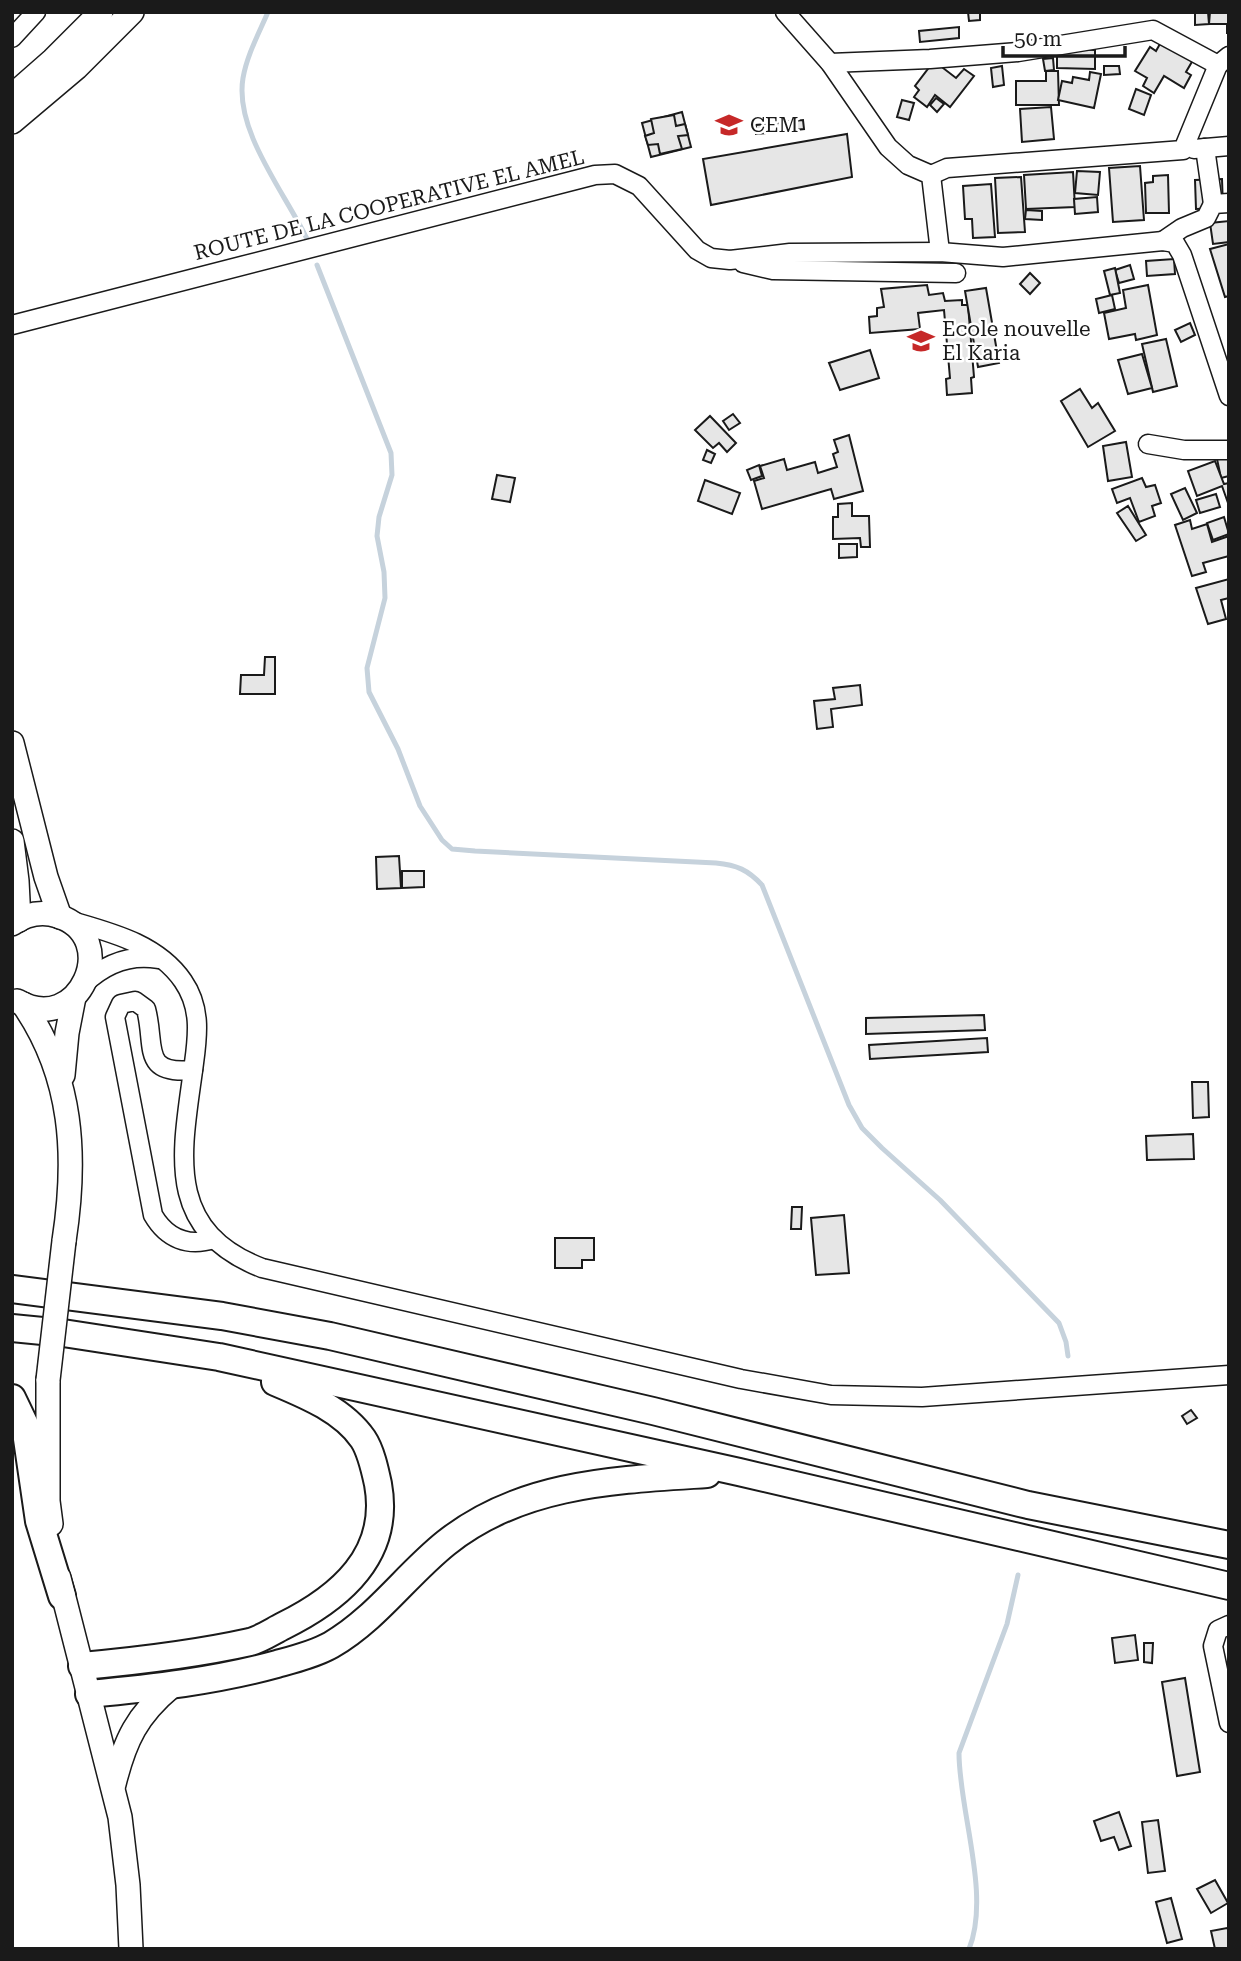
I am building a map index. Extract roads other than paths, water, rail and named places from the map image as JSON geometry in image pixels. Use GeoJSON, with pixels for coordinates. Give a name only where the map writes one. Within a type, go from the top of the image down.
{"type":"FeatureCollection","features":[{"type":"Feature","properties":{"kind":"highway"},"geometry":{"type":"LineString","coordinates":[[12,1289],[222,1316],[330,1336],[653,1411],[1028,1505],[1220,1540]]}},
{"type":"Feature","properties":{"kind":"highway"},"geometry":{"type":"LineString","coordinates":[[12,1328],[63,1333],[219,1357],[738,1472],[1229,1586]]}},
{"type":"Feature","properties":{"kind":"highway"},"geometry":{"type":"LineString","coordinates":[[82,1666],[128,1662],[253,1641],[301,1617],[336,1595],[364,1563],[376,1532],[381,1502],[375,1468],[363,1439],[338,1415],[306,1395],[219,1357]]}},
{"type":"Feature","properties":{"kind":"highway"},"geometry":{"type":"LineString","coordinates":[[12,1398],[25,1424],[39,1521],[62,1596]]}},
{"type":"Feature","properties":{"kind":"highway"},"geometry":{"type":"LineString","coordinates":[[89,1694],[172,1686],[253,1670],[330,1646],[371,1615],[446,1543],[480,1519],[517,1502],[610,1481],[738,1472]]}},
{"type":"Feature","properties":{"kind":"main road"},"geometry":{"type":"LineString","coordinates":[[12,96],[101,12]]}},
{"type":"Feature","properties":{"kind":"main road"},"geometry":{"type":"LineString","coordinates":[[12,122],[76,68],[132,12]]}},
{"type":"Feature","properties":{"kind":"main road"},"geometry":{"type":"LineString","coordinates":[[12,743],[46,877],[63,918]]}},
{"type":"Feature","properties":{"kind":"main road"},"geometry":{"type":"LineString","coordinates":[[12,841],[17,881],[15,922],[39,913],[63,918],[80,931],[89,948],[90,967],[79,990],[67,1033],[63,1088],[70,1168],[48,1380],[48,1501],[62,1596],[113,1787],[125,1850],[131,1949]]}},
{"type":"Feature","properties":{"kind":"main road"},"geometry":{"type":"LineString","coordinates":[[18,1001],[32,1007],[50,1008],[79,990]]}},
{"type":"Feature","properties":{"kind":"main road"},"geometry":{"type":"LineString","coordinates":[[18,1001],[51,1053],[63,1088]]}},
{"type":"Feature","properties":{"kind":"main road"},"geometry":{"type":"LineString","coordinates":[[72,1628],[95,1652],[128,1662]]}},
{"type":"Feature","properties":{"kind":"main road"},"geometry":{"type":"LineString","coordinates":[[113,1787],[128,1737],[155,1700],[172,1686]]}},
{"type":"Feature","properties":{"kind":"street"},"geometry":{"type":"LineString","coordinates":[[12,38],[36,12]]}},
{"type":"Feature","properties":{"kind":"street"},"geometry":{"type":"LineString","coordinates":[[786,12],[830,63],[888,147],[908,165],[931,174],[947,168],[1229,146]]}},
{"type":"Feature","properties":{"kind":"street"},"geometry":{"type":"LineString","coordinates":[[1153,30],[1159,12]]}},
{"type":"Feature","properties":{"kind":"street"},"geometry":{"type":"LineString","coordinates":[[830,63],[1018,52],[1153,30],[1223,60]]}},
{"type":"Feature","properties":{"kind":"street"},"geometry":{"type":"LineString","coordinates":[[1223,60],[1229,80]]}},
{"type":"Feature","properties":{"kind":"street"},"geometry":{"type":"LineString","coordinates":[[1183,150],[1223,60]]}},
{"type":"Feature","properties":{"kind":"street"},"geometry":{"type":"LineString","coordinates":[[1163,241],[1182,228],[1206,218],[1221,203],[1205,148]]}},
{"type":"Feature","properties":{"kind":"street","name":"ROUTE DE LA COOPERATIVE EL AMEL"},"geometry":{"type":"LineString","coordinates":[[12,325],[595,175],[615,174],[639,186],[696,250],[711,258],[730,260],[790,253],[940,252],[1003,257],[1163,241]]}},
{"type":"Feature","properties":{"kind":"street"},"geometry":{"type":"LineString","coordinates":[[931,174],[940,252]]}},
{"type":"Feature","properties":{"kind":"street"},"geometry":{"type":"LineString","coordinates":[[1163,241],[1175,243],[1182,255],[1229,396]]}},
{"type":"Feature","properties":{"kind":"street"},"geometry":{"type":"LineString","coordinates":[[730,260],[773,270],[956,273]]}},
{"type":"Feature","properties":{"kind":"street"},"geometry":{"type":"LineString","coordinates":[[1148,444],[1184,450],[1229,450]]}},
{"type":"Feature","properties":{"kind":"street"},"geometry":{"type":"LineString","coordinates":[[63,918],[129,939],[162,960],[183,980],[194,1003],[198,1028],[183,1157],[183,1173],[191,1205],[214,1239],[232,1254],[261,1268],[811,1393],[922,1397],[1229,1375]]}},
{"type":"Feature","properties":{"kind":"street"},"geometry":{"type":"LineString","coordinates":[[79,990],[103,968],[114,963],[137,957],[162,960]]}},
{"type":"Feature","properties":{"kind":"street"},"geometry":{"type":"LineString","coordinates":[[193,1070],[172,1072],[162,1067],[153,1053],[146,1009],[135,1000],[121,1004],[115,1017],[153,1215],[166,1232],[176,1238],[195,1243],[214,1239]]}},
{"type":"Feature","properties":{"kind":"street"},"geometry":{"type":"LineString","coordinates":[[1229,1625],[1218,1630],[1213,1646],[1229,1723]]}},
{"type":"Feature","properties":{"kind":"waterway"},"geometry":{"type":"LineString","coordinates":[[268,12],[247,61],[242,98],[246,119],[264,162],[308,241]]}},
{"type":"Feature","properties":{"kind":"waterway"},"geometry":{"type":"LineString","coordinates":[[317,265],[391,453],[392,475],[379,517],[377,536],[384,572],[385,598],[367,668],[369,692],[398,749],[420,806],[442,840],[452,849],[475,851],[716,863],[742,869],[752,876],[762,885],[849,1105],[862,1128],[940,1200],[1059,1323],[1068,1356]]}},
{"type":"Feature","properties":{"kind":"waterway"},"geometry":{"type":"LineString","coordinates":[[969,1949],[975,1927],[976,1879],[959,1753],[1007,1624],[1018,1575]]}},
{"type":"Feature","properties":{"kind":"place","name":"CEM"},"geometry":{"type":"Point","coordinates":[729,125]}},
{"type":"Feature","properties":{"kind":"place","name":"Ecole nouvelle El Karia"},"geometry":{"type":"Point","coordinates":[921,341]}}]}
